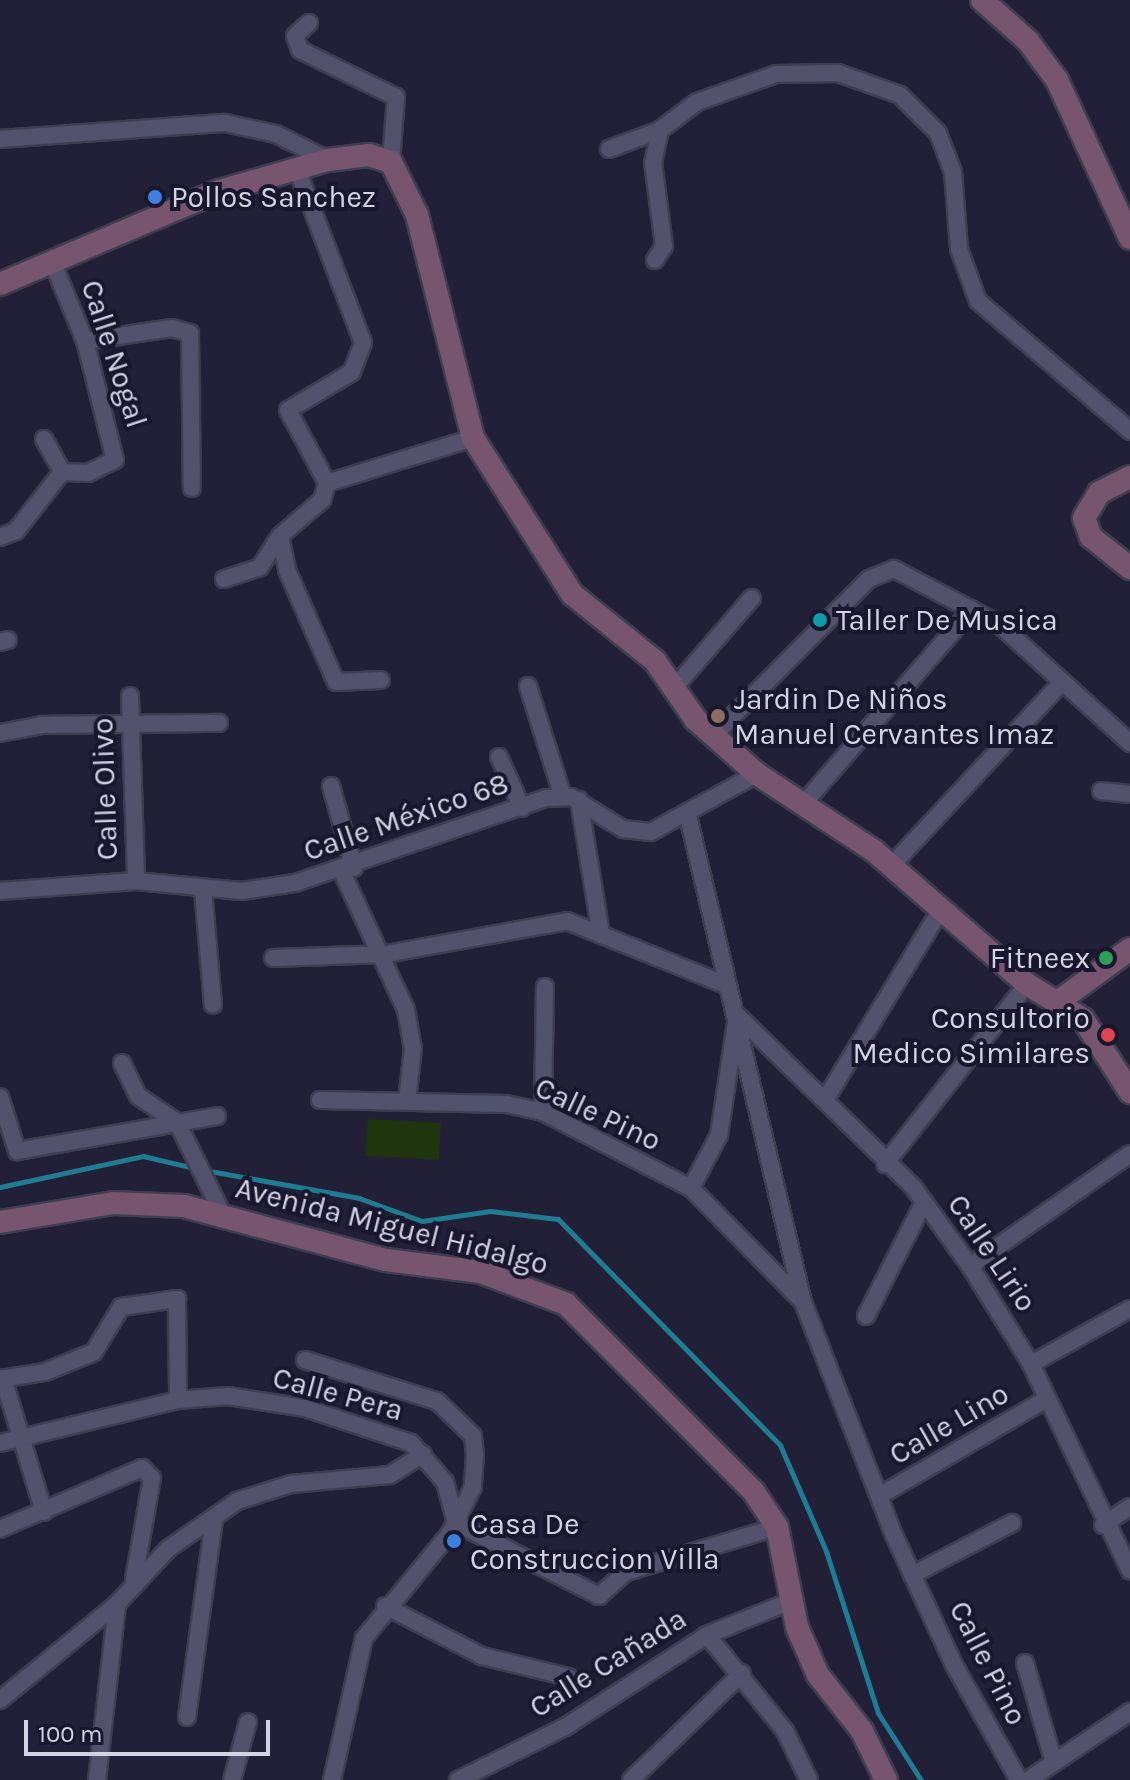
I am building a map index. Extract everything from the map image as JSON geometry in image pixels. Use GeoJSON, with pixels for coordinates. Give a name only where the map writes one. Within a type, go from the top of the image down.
{"type":"FeatureCollection","features":[{"type":"Feature","properties":{"kind":"street"},"geometry":{"type":"LineString","coordinates":[[982,0],[1057,80],[1130,238]]}},
{"type":"Feature","properties":{"kind":"street"},"geometry":{"type":"LineString","coordinates":[[309,23],[295,36],[300,50],[396,97],[391,162],[417,215],[473,438],[572,594],[655,661],[713,736],[757,774],[805,802],[892,865],[940,911],[1027,984],[1059,1001],[1093,1028],[1130,1092]]}},
{"type":"Feature","properties":{"kind":"street"},"geometry":{"type":"LineString","coordinates":[[609,149],[660,130],[697,102],[776,74],[838,73],[900,95],[938,133],[953,172],[959,249],[978,301],[1130,431]]}},
{"type":"Feature","properties":{"kind":"street"},"geometry":{"type":"LineString","coordinates":[[0,139],[196,123],[276,134],[328,160]]}},
{"type":"Feature","properties":{"kind":"street"},"geometry":{"type":"LineString","coordinates":[[655,260],[664,246],[653,163],[660,130]]}},
{"type":"Feature","properties":{"kind":"street"},"geometry":{"type":"LineString","coordinates":[[0,284],[219,191],[328,160],[369,155],[391,162]]}},
{"type":"Feature","properties":{"kind":"street"},"geometry":{"type":"LineString","coordinates":[[224,579],[260,567],[280,536],[322,500],[327,483],[288,410],[352,372],[363,343],[297,169]]}},
{"type":"Feature","properties":{"kind":"street","name":"Calle Nogal"},"geometry":{"type":"LineString","coordinates":[[52,261],[85,341],[115,460],[88,473],[62,472]]}},
{"type":"Feature","properties":{"kind":"street"},"geometry":{"type":"LineString","coordinates":[[85,341],[172,328],[190,333],[192,488]]}},
{"type":"Feature","properties":{"kind":"street"},"geometry":{"type":"LineString","coordinates":[[327,483],[473,438]]}},
{"type":"Feature","properties":{"kind":"street"},"geometry":{"type":"LineString","coordinates":[[0,537],[16,531],[62,472],[44,439]]}},
{"type":"Feature","properties":{"kind":"street"},"geometry":{"type":"LineString","coordinates":[[1130,477],[1099,493],[1084,518],[1091,537],[1130,568]]}},
{"type":"Feature","properties":{"kind":"street"},"geometry":{"type":"LineString","coordinates":[[280,536],[336,682],[381,680]]}},
{"type":"Feature","properties":{"kind":"street"},"geometry":{"type":"LineString","coordinates":[[713,736],[879,572],[901,571],[972,609],[1130,743]]}},
{"type":"Feature","properties":{"kind":"street"},"geometry":{"type":"LineString","coordinates":[[674,688],[752,598]]}},
{"type":"Feature","properties":{"kind":"street"},"geometry":{"type":"LineString","coordinates":[[805,802],[972,609]]}},
{"type":"Feature","properties":{"kind":"street"},"geometry":{"type":"LineString","coordinates":[[892,865],[1061,683]]}},
{"type":"Feature","properties":{"kind":"street"},"geometry":{"type":"LineString","coordinates":[[528,686],[571,799],[601,935]]}},
{"type":"Feature","properties":{"kind":"street","name":"Calle Olivo"},"geometry":{"type":"LineString","coordinates":[[130,696],[128,727],[136,881]]}},
{"type":"Feature","properties":{"kind":"street"},"geometry":{"type":"LineString","coordinates":[[0,733],[43,725],[128,727],[219,723]]}},
{"type":"Feature","properties":{"kind":"street"},"geometry":{"type":"LineString","coordinates":[[499,757],[522,808]]}},
{"type":"Feature","properties":{"kind":"street"},"geometry":{"type":"LineString","coordinates":[[571,799],[636,834],[688,816],[757,774]]}},
{"type":"Feature","properties":{"kind":"street"},"geometry":{"type":"LineString","coordinates":[[331,786],[348,870],[386,954],[413,1048],[407,1101]]}},
{"type":"Feature","properties":{"kind":"street"},"geometry":{"type":"LineString","coordinates":[[1101,791],[1130,794]]}},
{"type":"Feature","properties":{"kind":"street","name":"Calle México 68"},"geometry":{"type":"LineString","coordinates":[[0,891],[136,881],[242,891],[348,870],[522,808],[571,799]]}},
{"type":"Feature","properties":{"kind":"street","name":"Calle Pino"},"geometry":{"type":"LineString","coordinates":[[688,816],[726,985],[738,1016],[754,1116],[803,1302],[912,1575],[1019,1780]]}},
{"type":"Feature","properties":{"kind":"street"},"geometry":{"type":"LineString","coordinates":[[203,889],[213,1005]]}},
{"type":"Feature","properties":{"kind":"street"},"geometry":{"type":"LineString","coordinates":[[825,1100],[940,911]]}},
{"type":"Feature","properties":{"kind":"street"},"geometry":{"type":"LineString","coordinates":[[273,958],[386,954],[543,920],[567,921],[726,985]]}},
{"type":"Feature","properties":{"kind":"street"},"geometry":{"type":"LineString","coordinates":[[1059,1001],[1130,949]]}},
{"type":"Feature","properties":{"kind":"street"},"geometry":{"type":"LineString","coordinates":[[885,1164],[1027,984]]}},
{"type":"Feature","properties":{"kind":"street"},"geometry":{"type":"LineString","coordinates":[[543,1112],[545,987]]}},
{"type":"Feature","properties":{"kind":"street"},"geometry":{"type":"LineString","coordinates":[[691,1188],[719,1135],[725,1062],[738,1016]]}},
{"type":"Feature","properties":{"kind":"street","name":"Calle Lirio"},"geometry":{"type":"LineString","coordinates":[[738,1016],[924,1202],[970,1266],[1031,1364],[1103,1525],[1130,1571]]}},
{"type":"Feature","properties":{"kind":"street"},"geometry":{"type":"LineString","coordinates":[[122,1063],[138,1096],[179,1127],[205,1185],[222,1213]]}},
{"type":"Feature","properties":{"kind":"street"},"geometry":{"type":"LineString","coordinates":[[0,1097],[17,1151],[179,1127],[217,1116]]}},
{"type":"Feature","properties":{"kind":"street","name":"Calle Pino"},"geometry":{"type":"LineString","coordinates":[[320,1100],[407,1101],[543,1112],[691,1188],[803,1302]]}},
{"type":"Feature","properties":{"kind":"street"},"geometry":{"type":"LineString","coordinates":[[970,1266],[1130,1154]]}},
{"type":"Feature","properties":{"kind":"street"},"geometry":{"type":"LineString","coordinates":[[866,1316],[924,1202]]}},
{"type":"Feature","properties":{"kind":"street","name":"Avenida Miguel Hidalgo"},"geometry":{"type":"LineString","coordinates":[[0,1222],[113,1203],[222,1213],[386,1260],[481,1272],[566,1304],[732,1467],[777,1527],[791,1601],[818,1675],[862,1731],[886,1780]]}},
{"type":"Feature","properties":{"kind":"street"},"geometry":{"type":"LineString","coordinates":[[44,1512],[1,1378],[45,1372],[94,1352],[121,1307],[177,1299],[178,1400]]}},
{"type":"Feature","properties":{"kind":"street"},"geometry":{"type":"LineString","coordinates":[[1031,1364],[1130,1309]]}},
{"type":"Feature","properties":{"kind":"street"},"geometry":{"type":"LineString","coordinates":[[305,1360],[401,1388],[452,1412],[473,1436],[475,1455],[473,1487],[456,1523],[385,1606],[364,1638],[332,1780]]}},
{"type":"Feature","properties":{"kind":"street","name":"Calle Pera"},"geometry":{"type":"LineString","coordinates":[[0,1443],[178,1400],[228,1396],[305,1408],[379,1428],[423,1454],[445,1482],[456,1523]]}},
{"type":"Feature","properties":{"kind":"street","name":"Calle Lino"},"geometry":{"type":"LineString","coordinates":[[879,1496],[1046,1399]]}},
{"type":"Feature","properties":{"kind":"street"},"geometry":{"type":"LineString","coordinates":[[0,1700],[117,1604],[134,1579],[260,1490],[390,1475],[423,1454]]}},
{"type":"Feature","properties":{"kind":"street"},"geometry":{"type":"LineString","coordinates":[[0,1529],[148,1471],[134,1579]]}},
{"type":"Feature","properties":{"kind":"street"},"geometry":{"type":"LineString","coordinates":[[1103,1525],[1130,1507]]}},
{"type":"Feature","properties":{"kind":"street"},"geometry":{"type":"LineString","coordinates":[[187,1717],[214,1520]]}},
{"type":"Feature","properties":{"kind":"street"},"geometry":{"type":"LineString","coordinates":[[456,1523],[599,1596],[626,1572],[777,1527]]}},
{"type":"Feature","properties":{"kind":"street"},"geometry":{"type":"LineString","coordinates":[[912,1575],[1012,1523]]}},
{"type":"Feature","properties":{"kind":"street","name":"Calle Cañada"},"geometry":{"type":"LineString","coordinates":[[458,1780],[565,1727],[707,1635],[791,1601]]}},
{"type":"Feature","properties":{"kind":"street"},"geometry":{"type":"LineString","coordinates":[[97,1780],[117,1604]]}},
{"type":"Feature","properties":{"kind":"street"},"geometry":{"type":"LineString","coordinates":[[385,1606],[482,1656],[568,1677]]}},
{"type":"Feature","properties":{"kind":"street"},"geometry":{"type":"LineString","coordinates":[[707,1635],[742,1673],[785,1731],[809,1780]]}},
{"type":"Feature","properties":{"kind":"street"},"geometry":{"type":"LineString","coordinates":[[1025,1663],[1054,1763]]}},
{"type":"Feature","properties":{"kind":"street"},"geometry":{"type":"LineString","coordinates":[[631,1780],[742,1673]]}},
{"type":"Feature","properties":{"kind":"street"},"geometry":{"type":"LineString","coordinates":[[1028,1780],[1130,1712]]}},
{"type":"Feature","properties":{"kind":"street"},"geometry":{"type":"LineString","coordinates":[[232,1780],[248,1722]]}},
{"type":"Feature","properties":{"kind":"green space"},"geometry":{"type":"Polygon","coordinates":[[[367,1119],[441,1123],[439,1160],[365,1156],[367,1119]]]}},
{"type":"Feature","properties":{"kind":"waterway"},"geometry":{"type":"LineString","coordinates":[[0,1187],[143,1156],[194,1168]]}},
{"type":"Feature","properties":{"kind":"waterway"},"geometry":{"type":"LineString","coordinates":[[204,1170],[359,1198],[422,1221],[490,1211],[558,1219],[780,1445],[826,1551],[878,1713],[921,1780]]}},
{"type":"Feature","properties":{"kind":"place","name":"Pollos Sanchez"},"geometry":{"type":"Point","coordinates":[155,197]}},
{"type":"Feature","properties":{"kind":"place","name":"Taller De Musica"},"geometry":{"type":"Point","coordinates":[820,620]}},
{"type":"Feature","properties":{"kind":"place","name":"Jardin De Niños Manuel Cervantes Imaz"},"geometry":{"type":"Point","coordinates":[718,716]}},
{"type":"Feature","properties":{"kind":"place","name":"Fitneex"},"geometry":{"type":"Point","coordinates":[1106,958]}},
{"type":"Feature","properties":{"kind":"place","name":"Consultorio Medico Similares"},"geometry":{"type":"Point","coordinates":[1108,1035]}},
{"type":"Feature","properties":{"kind":"place","name":"Casa De Construccion Villa"},"geometry":{"type":"Point","coordinates":[454,1541]}}]}
